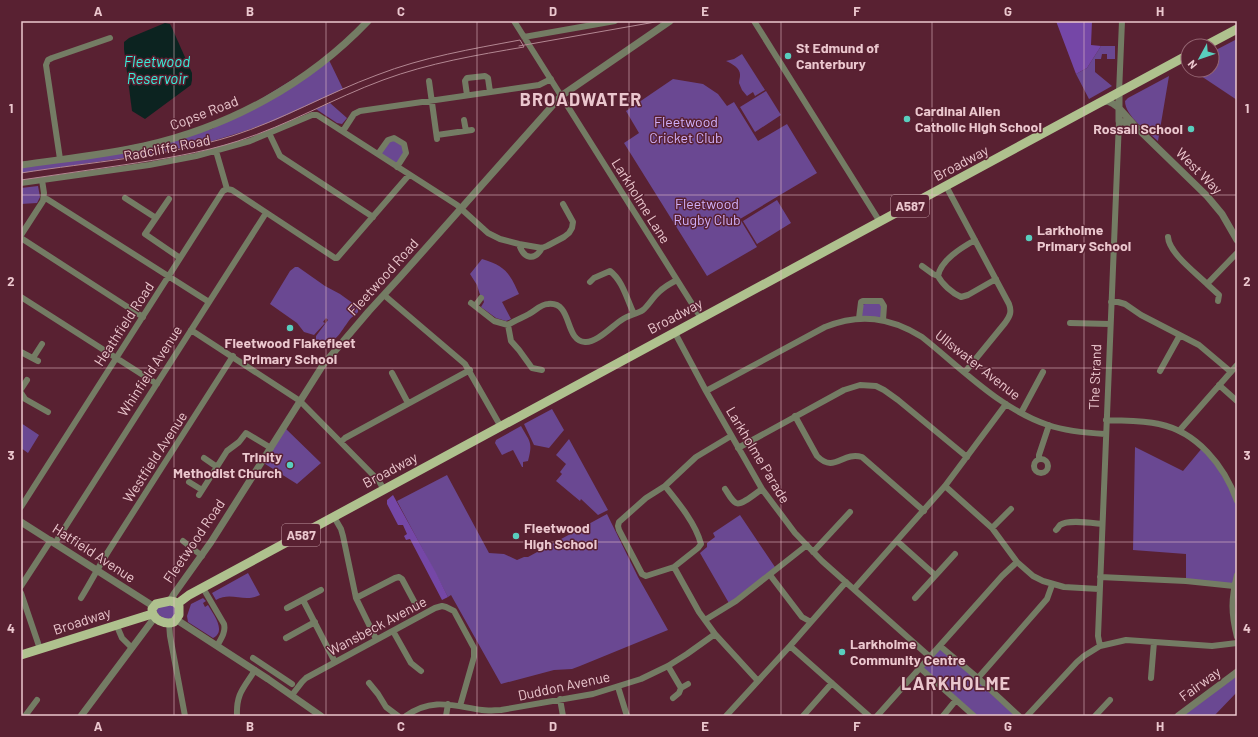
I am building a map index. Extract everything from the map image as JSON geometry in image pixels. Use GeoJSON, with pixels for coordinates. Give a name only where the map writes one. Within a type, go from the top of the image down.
{"type":"FeatureCollection","features":[{"type":"Feature","properties":{"kind":"main road"},"geometry":{"type":"LineString","coordinates":[[1220,38],[1237,29]]}},
{"type":"Feature","properties":{"kind":"main road","name":"Broadway"},"geometry":{"type":"LineString","coordinates":[[174,602],[203,588],[1180,59]]}},
{"type":"Feature","properties":{"kind":"main road"},"geometry":{"type":"LineString","coordinates":[[153,612],[164,623],[173,622],[180,611],[174,602]]}},
{"type":"Feature","properties":{"kind":"main road","name":"A587"},"geometry":{"type":"LineString","coordinates":[[153,612],[159,603],[174,602]]}},
{"type":"Feature","properties":{"kind":"main road","name":"Broadway"},"geometry":{"type":"LineString","coordinates":[[21,655],[153,612]]}},
{"type":"Feature","properties":{"kind":"street","name":"Copse Road"},"geometry":{"type":"LineString","coordinates":[[21,164],[143,146],[174,138],[231,118],[269,98],[312,71],[334,54],[368,21]]}},
{"type":"Feature","properties":{"kind":"street","name":"Larkholme Lane"},"geometry":{"type":"LineString","coordinates":[[514,21],[701,318]]}},
{"type":"Feature","properties":{"kind":"street"},"geometry":{"type":"LineString","coordinates":[[524,37],[615,21]]}},
{"type":"Feature","properties":{"kind":"street","name":"Fleetwood Road"},"geometry":{"type":"LineString","coordinates":[[174,602],[176,591],[202,556],[323,365],[369,311],[561,96],[670,21]]}},
{"type":"Feature","properties":{"kind":"street"},"geometry":{"type":"LineString","coordinates":[[754,21],[880,222]]}},
{"type":"Feature","properties":{"kind":"street"},"geometry":{"type":"LineString","coordinates":[[1119,93],[1122,21]]}},
{"type":"Feature","properties":{"kind":"street"},"geometry":{"type":"LineString","coordinates":[[60,159],[46,65],[48,60],[110,38]]}},
{"type":"Feature","properties":{"kind":"street"},"geometry":{"type":"LineString","coordinates":[[467,95],[465,81],[467,78],[485,76],[488,78],[490,92]]}},
{"type":"Feature","properties":{"kind":"street"},"geometry":{"type":"LineString","coordinates":[[551,79],[539,85],[360,111],[354,114],[343,131],[461,209],[494,236],[518,244],[542,248],[569,233],[573,222],[563,204]]}},
{"type":"Feature","properties":{"kind":"street"},"geometry":{"type":"LineString","coordinates":[[429,81],[437,137],[469,131],[464,120]]}},
{"type":"Feature","properties":{"kind":"street","name":"The Strand"},"geometry":{"type":"LineString","coordinates":[[1100,646],[1098,636],[1099,589],[1119,93]]}},
{"type":"Feature","properties":{"kind":"street"},"geometry":{"type":"LineString","coordinates":[[1102,102],[1112,103],[1119,108]]}},
{"type":"Feature","properties":{"kind":"street","name":"West Way"},"geometry":{"type":"LineString","coordinates":[[1119,108],[1136,127],[1216,205],[1237,240]]}},
{"type":"Feature","properties":{"kind":"street","name":"Radcliffe Road"},"geometry":{"type":"LineString","coordinates":[[21,183],[150,165],[196,156],[270,134],[312,115],[320,116],[343,131]]}},
{"type":"Feature","properties":{"kind":"street","name":"West Way"},"geometry":{"type":"LineString","coordinates":[[1119,121],[1136,127]]}},
{"type":"Feature","properties":{"kind":"street"},"geometry":{"type":"LineString","coordinates":[[270,134],[280,156],[373,217]]}},
{"type":"Feature","properties":{"kind":"street"},"geometry":{"type":"LineString","coordinates":[[378,154],[388,140],[394,138],[404,144],[406,153],[397,166]]}},
{"type":"Feature","properties":{"kind":"street"},"geometry":{"type":"LineString","coordinates":[[216,151],[227,189],[232,190],[335,258],[337,258],[410,175]]}},
{"type":"Feature","properties":{"kind":"street"},"geometry":{"type":"LineString","coordinates":[[21,235],[44,198],[42,180]]}},
{"type":"Feature","properties":{"kind":"street"},"geometry":{"type":"LineString","coordinates":[[946,186],[1011,309],[1011,314],[1006,323],[965,372]]}},
{"type":"Feature","properties":{"kind":"street","name":"Heathfield Road"},"geometry":{"type":"LineString","coordinates":[[21,507],[223,191],[227,189]]}},
{"type":"Feature","properties":{"kind":"street"},"geometry":{"type":"LineString","coordinates":[[44,198],[48,199],[208,302]]}},
{"type":"Feature","properties":{"kind":"street"},"geometry":{"type":"LineString","coordinates":[[125,198],[156,218]]}},
{"type":"Feature","properties":{"kind":"street"},"geometry":{"type":"LineString","coordinates":[[169,198],[145,234],[180,258]]}},
{"type":"Feature","properties":{"kind":"street","name":"Whinfield Avenue"},"geometry":{"type":"LineString","coordinates":[[21,586],[53,541],[157,384],[266,213]]}},
{"type":"Feature","properties":{"kind":"street"},"geometry":{"type":"LineString","coordinates":[[1168,237],[1168,242],[1177,255],[1219,295],[1218,301]]}},
{"type":"Feature","properties":{"kind":"street"},"geometry":{"type":"LineString","coordinates":[[21,238],[143,317]]}},
{"type":"Feature","properties":{"kind":"street"},"geometry":{"type":"LineString","coordinates":[[938,276],[939,271],[949,259],[975,240]]}},
{"type":"Feature","properties":{"kind":"street"},"geometry":{"type":"LineString","coordinates":[[518,244],[525,255],[530,257],[536,256],[542,248]]}},
{"type":"Feature","properties":{"kind":"street"},"geometry":{"type":"LineString","coordinates":[[1207,284],[1237,254]]}},
{"type":"Feature","properties":{"kind":"street"},"geometry":{"type":"LineString","coordinates":[[922,266],[938,276],[944,284],[960,297],[968,295],[996,279]]}},
{"type":"Feature","properties":{"kind":"street"},"geometry":{"type":"LineString","coordinates":[[590,282],[594,278],[610,271],[615,274],[634,314]]}},
{"type":"Feature","properties":{"kind":"street"},"geometry":{"type":"LineString","coordinates":[[480,298],[473,304],[494,321],[508,325],[546,304],[558,306],[567,317],[571,331],[575,338],[580,342],[586,343],[600,336],[618,322],[642,310],[658,292],[677,280]]}},
{"type":"Feature","properties":{"kind":"street"},"geometry":{"type":"LineString","coordinates":[[384,295],[465,364],[470,370],[501,427]]}},
{"type":"Feature","properties":{"kind":"street"},"geometry":{"type":"LineString","coordinates":[[21,297],[157,384]]}},
{"type":"Feature","properties":{"kind":"street"},"geometry":{"type":"LineString","coordinates":[[859,318],[861,302],[863,300],[881,301],[884,306],[883,320]]}},
{"type":"Feature","properties":{"kind":"street"},"geometry":{"type":"LineString","coordinates":[[1111,302],[1125,304],[1141,315],[1204,348],[1231,372]]}},
{"type":"Feature","properties":{"kind":"street","name":"Ullswater Avenue"},"geometry":{"type":"LineString","coordinates":[[706,392],[825,327],[846,320],[859,318],[883,320],[910,329],[922,337],[1006,404],[1021,413],[1049,425],[1072,431],[1105,434]]}},
{"type":"Feature","properties":{"kind":"street"},"geometry":{"type":"LineString","coordinates":[[1070,323],[1110,324]]}},
{"type":"Feature","properties":{"kind":"street"},"geometry":{"type":"LineString","coordinates":[[508,325],[511,341],[519,350],[530,371],[542,370]]}},
{"type":"Feature","properties":{"kind":"street"},"geometry":{"type":"LineString","coordinates":[[191,330],[300,401],[379,481],[384,490]]}},
{"type":"Feature","properties":{"kind":"street","name":"Larkholme Parade"},"geometry":{"type":"LineString","coordinates":[[675,333],[706,392],[762,490],[784,520],[813,552],[930,657]]}},
{"type":"Feature","properties":{"kind":"street"},"geometry":{"type":"LineString","coordinates":[[1160,371],[1180,335]]}},
{"type":"Feature","properties":{"kind":"street"},"geometry":{"type":"LineString","coordinates":[[21,352],[35,360],[42,344]]}},
{"type":"Feature","properties":{"kind":"street","name":"Westfield Avenue"},"geometry":{"type":"LineString","coordinates":[[81,598],[95,576],[97,570],[233,356]]}},
{"type":"Feature","properties":{"kind":"street"},"geometry":{"type":"LineString","coordinates":[[1179,431],[1237,364]]}},
{"type":"Feature","properties":{"kind":"street"},"geometry":{"type":"LineString","coordinates":[[341,442],[345,438],[470,370]]}},
{"type":"Feature","properties":{"kind":"street"},"geometry":{"type":"LineString","coordinates":[[1021,413],[1043,372]]}},
{"type":"Feature","properties":{"kind":"street"},"geometry":{"type":"LineString","coordinates":[[392,373],[408,403]]}},
{"type":"Feature","properties":{"kind":"street"},"geometry":{"type":"LineString","coordinates":[[21,389],[27,380]]}},
{"type":"Feature","properties":{"kind":"street"},"geometry":{"type":"LineString","coordinates":[[738,448],[795,416],[852,387],[860,385],[876,386],[895,397],[967,457]]}},
{"type":"Feature","properties":{"kind":"street"},"geometry":{"type":"LineString","coordinates":[[1219,385],[1237,401]]}},
{"type":"Feature","properties":{"kind":"street"},"geometry":{"type":"LineString","coordinates":[[21,392],[25,399],[48,412]]}},
{"type":"Feature","properties":{"kind":"street"},"geometry":{"type":"LineString","coordinates":[[854,588],[945,486],[1006,404]]}},
{"type":"Feature","properties":{"kind":"street"},"geometry":{"type":"LineString","coordinates":[[795,416],[817,456],[821,460],[831,464],[836,463],[848,456],[856,455],[862,457],[924,511]]}},
{"type":"Feature","properties":{"kind":"street"},"geometry":{"type":"LineString","coordinates":[[1106,420],[1151,422],[1168,426],[1179,431],[1196,442],[1211,456],[1230,482],[1237,500]]}},
{"type":"Feature","properties":{"kind":"street"},"geometry":{"type":"LineString","coordinates":[[1039,459],[1049,425]]}},
{"type":"Feature","properties":{"kind":"street"},"geometry":{"type":"LineString","coordinates":[[189,482],[201,493],[227,450],[239,442],[246,433],[271,448]]}},
{"type":"Feature","properties":{"kind":"street"},"geometry":{"type":"LineString","coordinates":[[665,486],[685,512],[701,544],[698,548],[674,566],[646,576],[642,574],[619,530],[619,522],[646,498],[665,486],[696,457],[731,436]]}},
{"type":"Feature","properties":{"kind":"street"},"geometry":{"type":"LineString","coordinates":[[204,458],[217,467]]}},
{"type":"Feature","properties":{"kind":"street"},"geometry":{"type":"LineString","coordinates":[[945,486],[992,528],[1017,562],[1033,576],[1052,585],[1070,588],[1099,589]]}},
{"type":"Feature","properties":{"kind":"street"},"geometry":{"type":"LineString","coordinates":[[725,489],[737,504],[762,490]]}},
{"type":"Feature","properties":{"kind":"street"},"geometry":{"type":"LineString","coordinates":[[992,528],[1011,509]]}},
{"type":"Feature","properties":{"kind":"street"},"geometry":{"type":"LineString","coordinates":[[813,552],[850,512]]}},
{"type":"Feature","properties":{"kind":"street"},"geometry":{"type":"LineString","coordinates":[[334,517],[341,528],[356,598],[376,639]]}},
{"type":"Feature","properties":{"kind":"street","name":"Hatfield Avenue"},"geometry":{"type":"LineString","coordinates":[[21,522],[97,570],[153,612]]}},
{"type":"Feature","properties":{"kind":"street"},"geometry":{"type":"LineString","coordinates":[[1056,530],[1060,525],[1072,522],[1102,524]]}},
{"type":"Feature","properties":{"kind":"street"},"geometry":{"type":"LineString","coordinates":[[183,541],[202,556]]}},
{"type":"Feature","properties":{"kind":"street"},"geometry":{"type":"LineString","coordinates":[[897,541],[935,575]]}},
{"type":"Feature","properties":{"kind":"street"},"geometry":{"type":"LineString","coordinates":[[705,620],[736,601],[807,545]]}},
{"type":"Feature","properties":{"kind":"street"},"geometry":{"type":"LineString","coordinates":[[916,598],[955,554]]}},
{"type":"Feature","properties":{"kind":"street"},"geometry":{"type":"LineString","coordinates":[[877,716],[1002,576],[1017,562]]}},
{"type":"Feature","properties":{"kind":"street"},"geometry":{"type":"LineString","coordinates":[[674,566],[693,601],[715,634],[758,681]]}},
{"type":"Feature","properties":{"kind":"street"},"geometry":{"type":"LineString","coordinates":[[770,575],[802,616],[811,622]]}},
{"type":"Feature","properties":{"kind":"street"},"geometry":{"type":"LineString","coordinates":[[1237,575],[1232,599],[1232,613],[1237,638]]}},
{"type":"Feature","properties":{"kind":"street"},"geometry":{"type":"LineString","coordinates":[[356,598],[399,577],[402,579],[416,605]]}},
{"type":"Feature","properties":{"kind":"street"},"geometry":{"type":"LineString","coordinates":[[1100,577],[1186,580],[1234,586]]}},
{"type":"Feature","properties":{"kind":"street"},"geometry":{"type":"LineString","coordinates":[[726,716],[846,582]]}},
{"type":"Feature","properties":{"kind":"street"},"geometry":{"type":"LineString","coordinates":[[978,678],[1047,599],[1052,585]]}},
{"type":"Feature","properties":{"kind":"street"},"geometry":{"type":"LineString","coordinates":[[203,588],[225,628],[217,646]]}},
{"type":"Feature","properties":{"kind":"street"},"geometry":{"type":"LineString","coordinates":[[287,608],[321,590]]}},
{"type":"Feature","properties":{"kind":"street"},"geometry":{"type":"LineString","coordinates":[[21,594],[40,649]]}},
{"type":"Feature","properties":{"kind":"street"},"geometry":{"type":"LineString","coordinates":[[303,600],[335,662]]}},
{"type":"Feature","properties":{"kind":"street","name":"Wansbeck Avenue"},"geometry":{"type":"LineString","coordinates":[[292,695],[306,678],[438,607],[446,607],[454,611],[475,652],[460,706]]}},
{"type":"Feature","properties":{"kind":"street"},"geometry":{"type":"LineString","coordinates":[[81,716],[132,648],[153,612]]}},
{"type":"Feature","properties":{"kind":"street"},"geometry":{"type":"LineString","coordinates":[[177,716],[185,715],[170,636],[173,622],[217,646],[255,670],[321,716]]}},
{"type":"Feature","properties":{"kind":"street"},"geometry":{"type":"LineString","coordinates":[[286,638],[314,622]]}},
{"type":"Feature","properties":{"kind":"street"},"geometry":{"type":"LineString","coordinates":[[116,624],[122,638],[132,648]]}},
{"type":"Feature","properties":{"kind":"street"},"geometry":{"type":"LineString","coordinates":[[393,631],[411,663],[421,671]]}},
{"type":"Feature","properties":{"kind":"street","name":"Duddon Avenue"},"geometry":{"type":"LineString","coordinates":[[406,716],[418,709],[434,704],[448,704],[501,713],[560,699],[593,694],[641,679],[668,666],[715,634]]}},
{"type":"Feature","properties":{"kind":"street"},"geometry":{"type":"LineString","coordinates":[[1028,716],[1077,662],[1100,646],[1126,640],[1212,646],[1237,643]]}},
{"type":"Feature","properties":{"kind":"street"},"geometry":{"type":"LineString","coordinates":[[1151,678],[1154,642]]}},
{"type":"Feature","properties":{"kind":"street"},"geometry":{"type":"LineString","coordinates":[[790,646],[869,716]]}},
{"type":"Feature","properties":{"kind":"street"},"geometry":{"type":"LineString","coordinates":[[940,646],[978,678],[1019,716]]}},
{"type":"Feature","properties":{"kind":"street"},"geometry":{"type":"LineString","coordinates":[[252,658],[292,684]]}},
{"type":"Feature","properties":{"kind":"street"},"geometry":{"type":"LineString","coordinates":[[668,666],[681,688]]}},
{"type":"Feature","properties":{"kind":"street"},"geometry":{"type":"LineString","coordinates":[[920,668],[974,716]]}},
{"type":"Feature","properties":{"kind":"street"},"geometry":{"type":"LineString","coordinates":[[243,716],[237,714],[237,704],[240,692],[255,670]]}},
{"type":"Feature","properties":{"kind":"street"},"geometry":{"type":"LineString","coordinates":[[268,679],[273,671]]}},
{"type":"Feature","properties":{"kind":"street","name":"Fairway"},"geometry":{"type":"LineString","coordinates":[[1178,716],[1237,672]]}},
{"type":"Feature","properties":{"kind":"street"},"geometry":{"type":"LineString","coordinates":[[369,683],[386,707],[398,716]]}},
{"type":"Feature","properties":{"kind":"street"},"geometry":{"type":"LineString","coordinates":[[803,716],[832,683]]}},
{"type":"Feature","properties":{"kind":"street"},"geometry":{"type":"LineString","coordinates":[[673,698],[679,693],[681,688],[688,684]]}},
{"type":"Feature","properties":{"kind":"street"},"geometry":{"type":"LineString","coordinates":[[618,687],[627,716]]}},
{"type":"Feature","properties":{"kind":"street"},"geometry":{"type":"LineString","coordinates":[[560,699],[563,716]]}},
{"type":"Feature","properties":{"kind":"street"},"geometry":{"type":"LineString","coordinates":[[25,716],[37,700]]}},
{"type":"Feature","properties":{"kind":"street"},"geometry":{"type":"LineString","coordinates":[[942,716],[956,700]]}},
{"type":"Feature","properties":{"kind":"street"},"geometry":{"type":"LineString","coordinates":[[1095,716],[1110,700]]}},
{"type":"Feature","properties":{"kind":"street"},"geometry":{"type":"LineString","coordinates":[[446,716],[448,704]]}},
{"type":"Feature","properties":{"kind":"green space"},"geometry":{"type":"Polygon","coordinates":[[[1237,39],[1237,100],[1204,78],[1220,78],[1220,48],[1237,39]]]}},
{"type":"Feature","properties":{"kind":"green space"},"geometry":{"type":"Polygon","coordinates":[[[1101,46],[1115,46],[1115,59],[1107,59],[1107,54],[1102,54],[1101,59],[1095,59],[1095,72],[1112,86],[1089,99],[1076,74],[1087,68],[1101,46]]]}},
{"type":"Feature","properties":{"kind":"green space"},"geometry":{"type":"Polygon","coordinates":[[[742,54],[765,90],[755,96],[753,92],[747,96],[742,90],[739,83],[739,71],[731,63],[726,61],[734,59],[742,54]]]}},
{"type":"Feature","properties":{"kind":"green space"},"geometry":{"type":"Polygon","coordinates":[[[328,58],[343,89],[276,120],[206,143],[145,155],[21,173],[21,168],[212,129],[328,58]]]}},
{"type":"Feature","properties":{"kind":"green space"},"geometry":{"type":"Polygon","coordinates":[[[1169,76],[1158,141],[1133,118],[1126,107],[1125,101],[1169,76]]]}},
{"type":"Feature","properties":{"kind":"green space"},"geometry":{"type":"Polygon","coordinates":[[[673,79],[703,84],[718,94],[727,106],[734,102],[758,141],[787,124],[817,173],[740,219],[757,247],[707,276],[624,143],[639,133],[626,111],[673,79]]]}},
{"type":"Feature","properties":{"kind":"green space"},"geometry":{"type":"Polygon","coordinates":[[[766,91],[781,115],[755,132],[740,107],[766,91]]]}},
{"type":"Feature","properties":{"kind":"green space"},"geometry":{"type":"Polygon","coordinates":[[[330,103],[347,118],[342,124],[337,123],[316,109],[330,103]]]}},
{"type":"Feature","properties":{"kind":"green space"},"geometry":{"type":"Polygon","coordinates":[[[394,138],[404,144],[406,153],[397,167],[378,154],[388,140],[394,138]]]}},
{"type":"Feature","properties":{"kind":"green space"},"geometry":{"type":"Polygon","coordinates":[[[38,186],[40,197],[37,203],[21,204],[21,188],[38,186]]]}},
{"type":"Feature","properties":{"kind":"green space"},"geometry":{"type":"Polygon","coordinates":[[[777,200],[791,223],[757,244],[743,221],[777,200]]]}},
{"type":"Feature","properties":{"kind":"green space"},"geometry":{"type":"Polygon","coordinates":[[[482,259],[501,267],[509,275],[519,294],[502,302],[511,319],[506,321],[496,318],[481,307],[484,302],[483,299],[481,298],[477,285],[470,274],[482,259]]]}},
{"type":"Feature","properties":{"kind":"green space"},"geometry":{"type":"Polygon","coordinates":[[[295,267],[298,267],[358,307],[358,312],[351,318],[342,331],[327,344],[322,345],[320,341],[316,345],[316,336],[328,320],[326,318],[323,322],[325,323],[314,335],[304,332],[297,323],[270,304],[290,271],[295,267]]]}},
{"type":"Feature","properties":{"kind":"green space"},"geometry":{"type":"Polygon","coordinates":[[[881,301],[883,320],[859,318],[860,305],[881,301]]]}},
{"type":"Feature","properties":{"kind":"green space"},"geometry":{"type":"Polygon","coordinates":[[[552,409],[564,430],[549,448],[534,445],[524,424],[552,409]]]}},
{"type":"Feature","properties":{"kind":"green space"},"geometry":{"type":"Polygon","coordinates":[[[21,423],[39,435],[28,453],[21,448],[21,423]]]}},
{"type":"Feature","properties":{"kind":"green space"},"geometry":{"type":"Polygon","coordinates":[[[521,426],[530,442],[528,461],[523,462],[523,467],[513,450],[502,455],[495,443],[496,440],[521,426]]]}},
{"type":"Feature","properties":{"kind":"green space"},"geometry":{"type":"Polygon","coordinates":[[[284,427],[321,463],[297,484],[262,462],[284,427]]]}},
{"type":"Feature","properties":{"kind":"green space"},"geometry":{"type":"Polygon","coordinates":[[[569,439],[608,510],[598,515],[581,499],[580,501],[556,481],[562,474],[560,472],[566,464],[556,455],[569,439]]]}},
{"type":"Feature","properties":{"kind":"green space"},"geometry":{"type":"Polygon","coordinates":[[[1135,447],[1183,471],[1203,447],[1211,456],[1237,501],[1237,575],[1234,586],[1186,581],[1186,554],[1133,550],[1135,447]]]}},
{"type":"Feature","properties":{"kind":"green space","name":"Fleetwood High School"},"geometry":{"type":"Polygon","coordinates":[[[447,475],[489,553],[504,554],[517,560],[528,557],[607,514],[638,577],[668,630],[572,669],[554,670],[501,684],[451,595],[448,597],[397,501],[447,475]]]}},
{"type":"Feature","properties":{"kind":"green space"},"geometry":{"type":"Polygon","coordinates":[[[740,515],[777,570],[730,605],[700,553],[707,547],[707,543],[715,537],[713,533],[740,515]]]}},
{"type":"Feature","properties":{"kind":"green space"},"geometry":{"type":"Polygon","coordinates":[[[248,573],[260,595],[248,598],[227,597],[216,600],[212,593],[248,573]]]}},
{"type":"Feature","properties":{"kind":"green space"},"geometry":{"type":"Polygon","coordinates":[[[203,598],[206,601],[203,603],[205,607],[208,605],[218,622],[219,631],[213,638],[188,622],[187,616],[191,604],[203,598]]]}},
{"type":"Feature","properties":{"kind":"green space"},"geometry":{"type":"Polygon","coordinates":[[[167,604],[176,607],[174,618],[166,620],[158,614],[156,609],[167,604]]]}},
{"type":"Feature","properties":{"kind":"green space"},"geometry":{"type":"Polygon","coordinates":[[[940,646],[1019,716],[974,716],[920,668],[940,646]]]}},
{"type":"Feature","properties":{"kind":"green space"},"geometry":{"type":"Polygon","coordinates":[[[1237,672],[1237,692],[1214,716],[1178,716],[1237,672]]]}},
{"type":"Feature","properties":{"kind":"shaded area"},"geometry":{"type":"Polygon","coordinates":[[[1056,21],[1092,21],[1091,45],[1101,46],[1087,68],[1076,74],[1056,21]]]}},
{"type":"Feature","properties":{"kind":"shaded area"},"geometry":{"type":"Polygon","coordinates":[[[393,495],[448,597],[442,600],[410,539],[406,540],[404,536],[407,534],[403,525],[398,525],[387,504],[387,500],[393,495]]]}},
{"type":"Feature","properties":{"kind":"water","name":"Fleetwood Reservoir"},"geometry":{"type":"Polygon","coordinates":[[[165,23],[170,24],[192,73],[191,85],[145,119],[132,111],[124,42],[129,38],[165,23]]]}},
{"type":"Feature","properties":{"kind":"tram line"},"geometry":{"type":"LineString","coordinates":[[519,46],[661,21]]}},
{"type":"Feature","properties":{"kind":"tram line"},"geometry":{"type":"LineString","coordinates":[[21,173],[154,154],[206,143],[251,130],[359,82],[412,63],[448,54],[520,40],[524,47],[453,60],[400,74],[365,87],[257,135],[210,149],[152,160],[21,180]]}},
{"type":"Feature","properties":{"kind":"place","name":"St Edmund of Canterbury"},"geometry":{"type":"Point","coordinates":[788,56]}},
{"type":"Feature","properties":{"kind":"place","name":"Cardinal Allen Catholic High School"},"geometry":{"type":"Point","coordinates":[907,119]}},
{"type":"Feature","properties":{"kind":"place","name":"Rossall School"},"geometry":{"type":"Point","coordinates":[1191,129]}},
{"type":"Feature","properties":{"kind":"place","name":"Larkholme Primary School"},"geometry":{"type":"Point","coordinates":[1029,238]}},
{"type":"Feature","properties":{"kind":"place","name":"Fleetwood Flakefleet Primary School"},"geometry":{"type":"Point","coordinates":[290,328]}},
{"type":"Feature","properties":{"kind":"place","name":"Trinity Methodist Church"},"geometry":{"type":"Point","coordinates":[290,465]}},
{"type":"Feature","properties":{"kind":"place","name":"Fleetwood High School"},"geometry":{"type":"Point","coordinates":[516,536]}},
{"type":"Feature","properties":{"kind":"place","name":"Larkholme Community Centre"},"geometry":{"type":"Point","coordinates":[842,652]}},
{"type":"Feature","properties":{"kind":"district","name":"BROADWATER"},"geometry":{"type":"Point","coordinates":[581,100]}},
{"type":"Feature","properties":{"kind":"district","name":"LARKHOLME"},"geometry":{"type":"Point","coordinates":[956,684]}},
{"type":"Feature","properties":{"kind":"park label","name":"Fleetwood Cricket Club"},"geometry":{"type":"Point","coordinates":[686,130]}},
{"type":"Feature","properties":{"kind":"park label","name":"Fleetwood Rugby Club"},"geometry":{"type":"Point","coordinates":[707,212]}}]}
